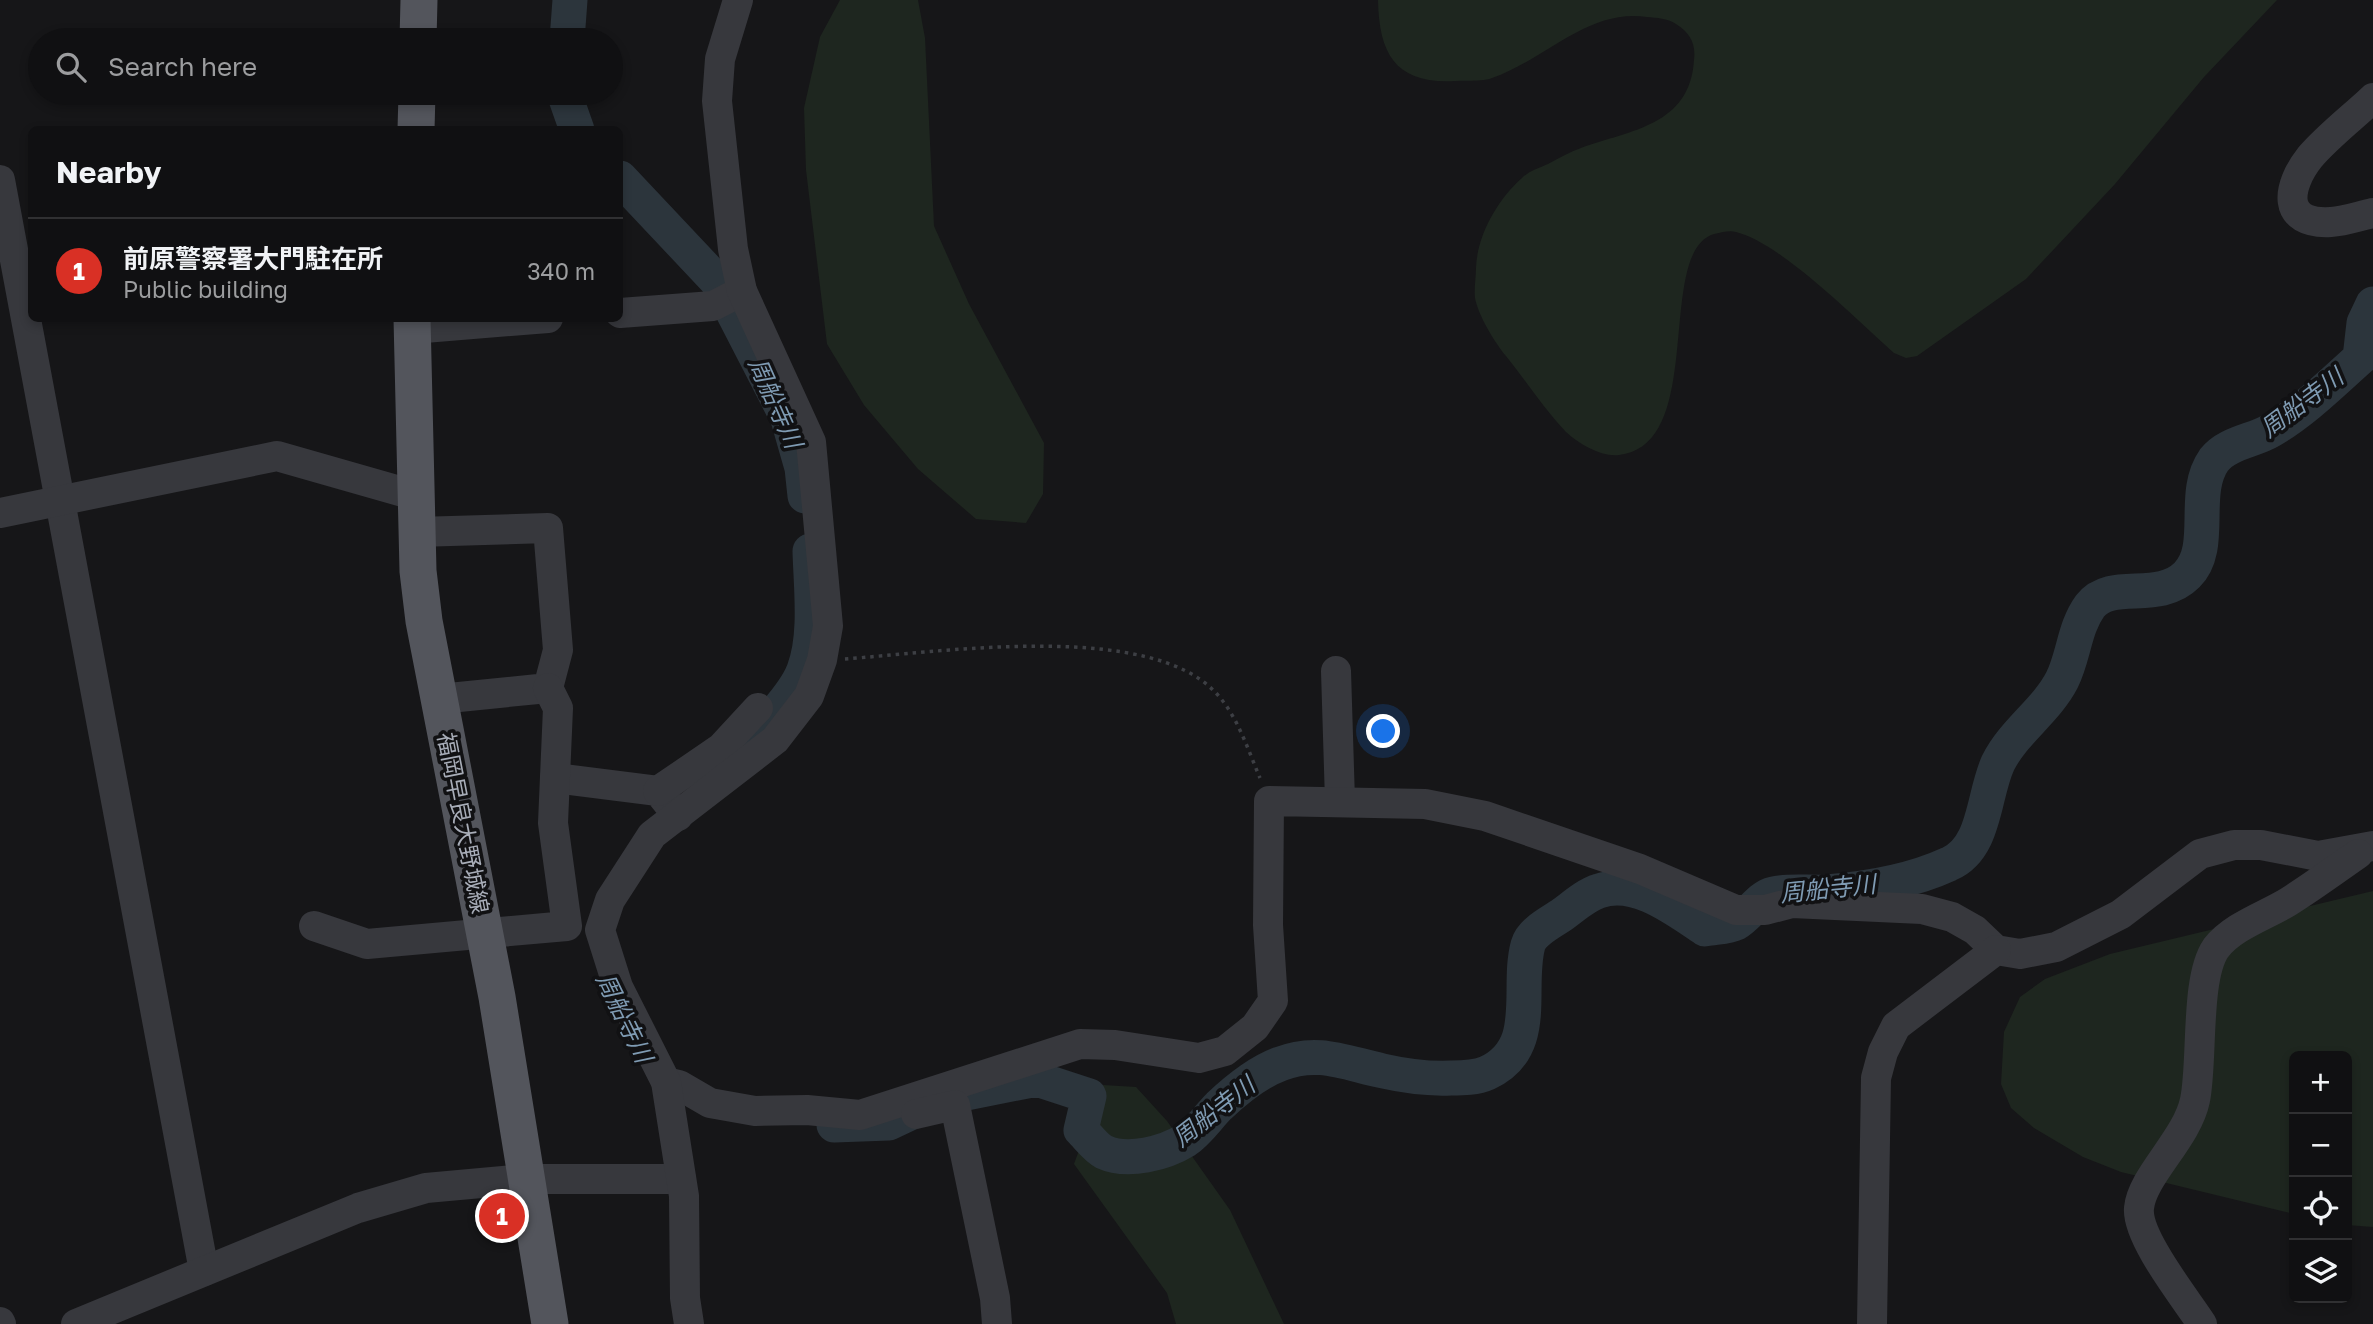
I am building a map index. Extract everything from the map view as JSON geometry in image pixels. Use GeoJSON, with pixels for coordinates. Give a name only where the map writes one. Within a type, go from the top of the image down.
{"type":"FeatureCollection","features":[{"type":"Feature","properties":{"kind":"main road"},"geometry":{"type":"LineString","coordinates":[[418,28],[419,0]]}},
{"type":"Feature","properties":{"kind":"main road"},"geometry":{"type":"LineString","coordinates":[[416,126],[417,105]]}},
{"type":"Feature","properties":{"kind":"main road","name":"福岡早良大野城線"},"geometry":{"type":"LineString","coordinates":[[412,324],[421,596],[485,936],[550,1324]]}},
{"type":"Feature","properties":{"kind":"street"},"geometry":{"type":"LineString","coordinates":[[555,778],[668,804],[775,740],[809,696],[822,660],[828,626],[811,442],[742,291],[733,249],[717,101],[720,59],[738,0]]}},
{"type":"Feature","properties":{"kind":"street"},"geometry":{"type":"LineString","coordinates":[[2373,98],[2311,156],[2294,181],[2290,196],[2295,209],[2308,218],[2329,222],[2373,213]]}},
{"type":"Feature","properties":{"kind":"street"},"geometry":{"type":"LineString","coordinates":[[0,180],[204,1270]]}},
{"type":"Feature","properties":{"kind":"street"},"geometry":{"type":"LineString","coordinates":[[623,313],[713,306],[742,291]]}},
{"type":"Feature","properties":{"kind":"street"},"geometry":{"type":"LineString","coordinates":[[412,324],[457,322]]}},
{"type":"Feature","properties":{"kind":"street"},"geometry":{"type":"LineString","coordinates":[[0,513],[277,456],[417,496]]}},
{"type":"Feature","properties":{"kind":"street"},"geometry":{"type":"LineString","coordinates":[[314,926],[367,944],[485,936],[567,926],[552,822],[558,708],[548,688],[558,650],[548,528],[417,532]]}},
{"type":"Feature","properties":{"kind":"street"},"geometry":{"type":"LineString","coordinates":[[1335,671],[1340,801]]}},
{"type":"Feature","properties":{"kind":"street"},"geometry":{"type":"LineString","coordinates":[[439,699],[548,688]]}},
{"type":"Feature","properties":{"kind":"street"},"geometry":{"type":"LineString","coordinates":[[689,1324],[685,1298],[681,1179],[667,1091],[618,987],[600,930],[610,900],[652,835],[668,804],[758,708]]}},
{"type":"Feature","properties":{"kind":"street"},"geometry":{"type":"LineString","coordinates":[[667,1091],[679,1085],[710,1103],[755,1111],[807,1110],[860,1115],[1080,1044],[1115,1045],[1199,1058],[1225,1051],[1255,1027],[1273,1001],[1268,925],[1269,801],[1425,804],[1485,816],[1640,869],[1736,909],[1765,910],[1792,903],[1922,909],[1964,923],[1996,950],[2020,954],[2056,947],[2121,914],[2200,854],[2234,845],[2261,845],[2318,856],[2372,846]]}},
{"type":"Feature","properties":{"kind":"street"},"geometry":{"type":"LineString","coordinates":[[2202,1324],[2141,1228],[2139,1208],[2145,1191],[2179,1139],[2194,1101],[2207,970],[2216,948],[2238,929],[2287,902],[2372,846]]}},
{"type":"Feature","properties":{"kind":"street"},"geometry":{"type":"LineString","coordinates":[[1872,1324],[1876,1078],[1883,1052],[1896,1026],[1996,950]]}},
{"type":"Feature","properties":{"kind":"street"},"geometry":{"type":"LineString","coordinates":[[895,1104],[911,1116],[955,1105],[995,1298],[997,1324]]}},
{"type":"Feature","properties":{"kind":"street"},"geometry":{"type":"LineString","coordinates":[[76,1324],[358,1208],[426,1188],[525,1179],[681,1179]]}},
{"type":"Feature","properties":{"kind":"path"},"geometry":{"type":"LineString","coordinates":[[822,660],[992,649],[1101,648],[1157,658],[1201,680],[1233,713],[1269,801]]}},
{"type":"Feature","properties":{"kind":"shaded area"},"geometry":{"type":"Polygon","coordinates":[[[840,0],[918,0],[925,38],[934,226],[969,304],[1044,443],[1043,494],[1026,523],[976,519],[918,469],[864,405],[827,344],[806,170],[804,108],[820,37],[840,0]]]}},
{"type":"Feature","properties":{"kind":"shaded area"},"geometry":{"type":"Polygon","coordinates":[[[1378,0],[2277,0],[2204,77],[2115,184],[2026,279],[1917,356],[1906,358],[1894,353],[1818,284],[1774,251],[1736,232],[1714,234],[1696,248],[1686,275],[1672,385],[1663,419],[1646,443],[1619,455],[1612,455],[1591,449],[1566,432],[1497,344],[1483,320],[1475,298],[1477,256],[1490,218],[1505,196],[1525,176],[1577,150],[1654,122],[1682,99],[1690,82],[1694,60],[1691,39],[1681,27],[1669,21],[1626,16],[1605,20],[1586,28],[1492,78],[1435,81],[1405,71],[1395,63],[1382,37],[1378,0]]]}},
{"type":"Feature","properties":{"kind":"shaded area"},"geometry":{"type":"Polygon","coordinates":[[[2373,891],[2373,1227],[2352,1225],[2352,1051],[2289,1051],[2289,1213],[2121,1172],[2083,1157],[2034,1128],[2011,1108],[2001,1084],[2004,1032],[2020,997],[2045,979],[2110,954],[2373,891]]]}},
{"type":"Feature","properties":{"kind":"shaded area"},"geometry":{"type":"Polygon","coordinates":[[[1103,1085],[1136,1087],[1167,1121],[1230,1210],[1284,1324],[1176,1324],[1167,1293],[1074,1164],[1103,1085]]]}},
{"type":"Feature","properties":{"kind":"waterway","name":"周船寺川"},"geometry":{"type":"LineString","coordinates":[[568,28],[570,0]]}},
{"type":"Feature","properties":{"kind":"waterway","name":"周船寺川"},"geometry":{"type":"LineString","coordinates":[[568,105],[576,126]]}},
{"type":"Feature","properties":{"kind":"waterway","name":"周船寺川"},"geometry":{"type":"LineString","coordinates":[[623,181],[717,281],[788,419],[802,468],[805,496]]}},
{"type":"Feature","properties":{"kind":"waterway","name":"周船寺川"},"geometry":{"type":"LineString","coordinates":[[834,1125],[889,1123],[925,1106],[966,1093],[1037,1079],[1089,1096],[1081,1130],[1101,1150],[1124,1157],[1146,1155],[1168,1149],[1186,1140],[1219,1106],[1248,1082],[1272,1067],[1294,1060],[1332,1059],[1425,1078],[1465,1078],[1487,1073],[1504,1062],[1521,1033],[1525,962],[1530,940],[1543,927],[1599,891],[1613,888],[1641,892],[1668,905],[1705,929],[1736,923],[1763,899],[1773,894],[1826,892],[1873,886],[1904,880],[1949,864],[1961,856],[1977,833],[1998,763],[2021,731],[2048,702],[2062,680],[2081,623],[2090,606],[2110,593],[2163,588],[2175,584],[2187,575],[2200,550],[2204,488],[2214,460],[2226,450],[2263,434],[2294,415],[2360,358],[2364,323],[2373,304]]}},
{"type":"Feature","properties":{"kind":"waterway","name":"周船寺川"},"geometry":{"type":"LineString","coordinates":[[715,771],[778,710],[804,670],[812,627],[810,551]]}},
{"type":"Feature","properties":{"kind":"place","name":"前原警察署大門駐在所"},"geometry":{"type":"Point","coordinates":[502,1216]}}]}
